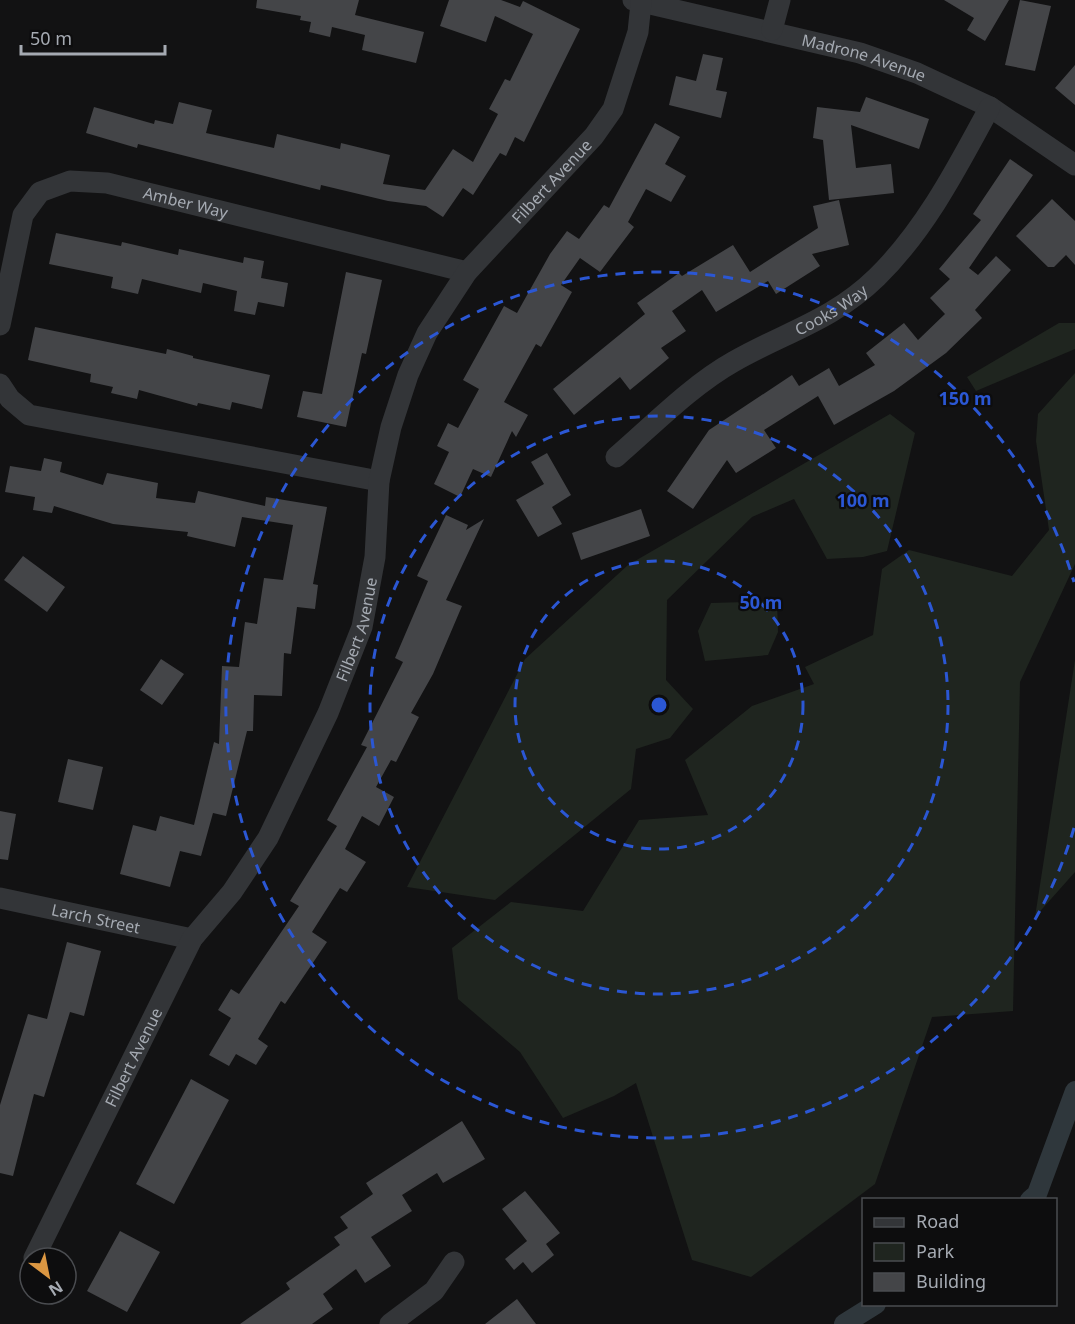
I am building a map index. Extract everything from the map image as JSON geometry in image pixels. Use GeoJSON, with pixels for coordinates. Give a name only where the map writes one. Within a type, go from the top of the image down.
{"type":"FeatureCollection","features":[{"type":"Feature","properties":{"kind":"street"},"geometry":{"type":"LineString","coordinates":[[771,30],[780,0]]}},
{"type":"Feature","properties":{"kind":"street","name":"Madrone Avenue"},"geometry":{"type":"LineString","coordinates":[[637,1],[771,30],[860,53],[917,74],[990,106],[1075,165]]}},
{"type":"Feature","properties":{"kind":"street","name":"Filbert Avenue"},"geometry":{"type":"LineString","coordinates":[[40,1246],[192,939],[232,892],[268,838],[328,713],[362,627],[375,557],[379,481],[391,427],[408,375],[427,333],[467,272],[594,136],[613,108],[638,32],[637,1]]}},
{"type":"Feature","properties":{"kind":"street","name":"Cooks Way"},"geometry":{"type":"LineString","coordinates":[[616,457],[686,397],[732,362],[799,331],[842,306],[876,277],[914,236],[990,106]]}},
{"type":"Feature","properties":{"kind":"street","name":"Amber Way"},"geometry":{"type":"LineString","coordinates":[[0,325],[23,215],[40,192],[70,181],[107,183],[467,272]]}},
{"type":"Feature","properties":{"kind":"street"},"geometry":{"type":"LineString","coordinates":[[0,384],[10,399],[29,415],[379,481]]}},
{"type":"Feature","properties":{"kind":"street","name":"Larch Street"},"geometry":{"type":"LineString","coordinates":[[0,898],[192,939]]}},
{"type":"Feature","properties":{"kind":"street"},"geometry":{"type":"LineString","coordinates":[[390,1324],[435,1291],[454,1262]]}},
{"type":"Feature","properties":{"kind":"green space"},"geometry":{"type":"Polygon","coordinates":[[[1059,323],[1075,323],[1075,349],[976,391],[967,377],[1059,323]]]}},
{"type":"Feature","properties":{"kind":"green space"},"geometry":{"type":"Polygon","coordinates":[[[1075,373],[1075,564],[1020,682],[1013,1011],[932,1017],[875,1184],[751,1277],[692,1260],[636,1083],[614,1096],[563,1118],[520,1052],[458,999],[452,948],[511,902],[583,911],[639,820],[708,815],[685,760],[752,706],[814,684],[805,667],[873,635],[882,569],[909,550],[1012,576],[1049,530],[1036,441],[1038,414],[1075,373]]]}},
{"type":"Feature","properties":{"kind":"green space"},"geometry":{"type":"Polygon","coordinates":[[[890,414],[915,433],[887,551],[863,557],[827,559],[794,499],[752,517],[667,600],[666,680],[693,709],[670,738],[636,749],[631,789],[495,900],[407,887],[525,659],[628,565],[890,414]]]}},
{"type":"Feature","properties":{"kind":"green space"},"geometry":{"type":"Polygon","coordinates":[[[777,601],[778,632],[768,655],[705,661],[698,631],[711,603],[777,601]]]}},
{"type":"Feature","properties":{"kind":"green space"},"geometry":{"type":"Polygon","coordinates":[[[1075,660],[1075,872],[1035,917],[1075,660]]]}},
{"type":"Feature","properties":{"kind":"building"},"geometry":{"type":"Polygon","coordinates":[[[257,0],[359,0],[355,15],[424,32],[416,63],[362,50],[365,35],[332,27],[330,37],[309,32],[311,22],[300,20],[301,16],[256,8],[257,0]]]}},
{"type":"Feature","properties":{"kind":"building"},"geometry":{"type":"Polygon","coordinates":[[[449,0],[501,0],[520,7],[523,1],[580,29],[524,142],[515,137],[506,156],[500,153],[473,195],[463,188],[443,217],[426,206],[388,201],[321,185],[320,190],[138,144],[137,148],[86,133],[94,107],[154,124],[155,120],[173,124],[179,102],[212,110],[206,133],[274,148],[277,134],[340,149],[341,143],[390,155],[383,184],[425,190],[453,149],[473,162],[498,114],[489,109],[505,79],[510,81],[533,34],[495,16],[486,42],[440,26],[449,0]]]}},
{"type":"Feature","properties":{"kind":"building"},"geometry":{"type":"Polygon","coordinates":[[[944,0],[1009,0],[985,41],[967,30],[974,18],[944,0]]]}},
{"type":"Feature","properties":{"kind":"building"},"geometry":{"type":"Polygon","coordinates":[[[1020,0],[1051,6],[1035,71],[1005,65],[1020,0]]]}},
{"type":"Feature","properties":{"kind":"building"},"geometry":{"type":"Polygon","coordinates":[[[703,54],[723,58],[716,90],[727,92],[721,118],[669,105],[676,76],[696,81],[703,54]]]}},
{"type":"Feature","properties":{"kind":"building"},"geometry":{"type":"Polygon","coordinates":[[[1075,65],[1075,105],[1055,88],[1075,65]]]}},
{"type":"Feature","properties":{"kind":"building"},"geometry":{"type":"Polygon","coordinates":[[[866,97],[929,119],[919,149],[851,125],[856,168],[891,164],[894,193],[829,200],[823,140],[813,138],[817,107],[860,112],[866,97]]]}},
{"type":"Feature","properties":{"kind":"building"},"geometry":{"type":"Polygon","coordinates":[[[655,123],[680,137],[665,164],[686,176],[671,202],[646,189],[628,222],[634,227],[600,272],[580,258],[561,285],[572,292],[541,347],[536,344],[504,402],[528,415],[516,437],[512,431],[491,477],[473,469],[460,497],[434,484],[449,452],[437,446],[448,423],[458,428],[479,389],[463,380],[504,306],[517,313],[550,254],[567,231],[579,239],[604,205],[609,208],[655,123]]]}},
{"type":"Feature","properties":{"kind":"building"},"geometry":{"type":"Polygon","coordinates":[[[1010,159],[1033,175],[969,268],[978,275],[996,256],[1011,270],[975,310],[982,318],[946,353],[894,391],[834,425],[818,396],[764,430],[776,448],[736,473],[727,460],[693,509],[667,491],[709,430],[792,375],[799,386],[829,368],[839,386],[875,365],[866,353],[904,323],[918,340],[945,314],[930,298],[950,279],[939,269],[981,220],[973,214],[1010,159]]]}},
{"type":"Feature","properties":{"kind":"building"},"geometry":{"type":"Polygon","coordinates":[[[1052,199],[1075,221],[1075,265],[1066,255],[1054,267],[1048,267],[1016,236],[1052,199]]]}},
{"type":"Feature","properties":{"kind":"building"},"geometry":{"type":"Polygon","coordinates":[[[839,200],[849,245],[812,254],[820,266],[776,294],[768,281],[716,312],[702,290],[672,311],[686,331],[661,348],[669,358],[630,390],[620,377],[574,415],[553,389],[645,314],[637,303],[679,273],[682,276],[733,245],[750,272],[818,228],[813,206],[839,200]]]}},
{"type":"Feature","properties":{"kind":"building"},"geometry":{"type":"Polygon","coordinates":[[[56,233],[121,246],[122,242],[178,255],[179,249],[243,263],[244,257],[264,261],[261,278],[288,283],[284,307],[258,302],[255,315],[234,311],[237,291],[203,283],[201,293],[142,279],[138,294],[111,288],[113,277],[49,264],[56,233]]]}},
{"type":"Feature","properties":{"kind":"building"},"geometry":{"type":"Polygon","coordinates":[[[346,272],[382,280],[366,354],[362,353],[346,427],[297,417],[303,391],[322,394],[346,272]]]}},
{"type":"Feature","properties":{"kind":"building"},"geometry":{"type":"Polygon","coordinates":[[[35,327],[166,354],[167,349],[193,356],[193,358],[270,375],[262,409],[232,402],[230,410],[198,403],[197,406],[139,390],[137,399],[111,393],[113,387],[90,382],[91,374],[28,360],[35,327]]]}},
{"type":"Feature","properties":{"kind":"building"},"geometry":{"type":"Polygon","coordinates":[[[547,453],[571,495],[552,507],[562,524],[538,537],[516,500],[544,484],[531,462],[547,453]]]}},
{"type":"Feature","properties":{"kind":"building"},"geometry":{"type":"Polygon","coordinates":[[[44,458],[62,462],[60,472],[103,485],[107,473],[158,483],[156,498],[195,503],[198,491],[265,506],[266,497],[327,507],[313,584],[318,585],[315,609],[297,607],[291,654],[284,653],[282,696],[254,695],[253,731],[247,731],[226,816],[213,813],[201,856],[180,851],[170,887],[120,874],[133,825],[156,831],[160,816],[194,825],[214,742],[219,744],[222,666],[239,667],[245,622],[257,624],[264,578],[283,580],[293,525],[242,517],[235,547],[187,536],[188,532],[113,524],[54,506],[52,513],[33,510],[35,497],[5,492],[10,466],[41,471],[44,458]]]}},
{"type":"Feature","properties":{"kind":"building"},"geometry":{"type":"Polygon","coordinates":[[[641,509],[650,536],[581,560],[572,533],[641,509]]]}},
{"type":"Feature","properties":{"kind":"building"},"geometry":{"type":"Polygon","coordinates":[[[446,515],[468,525],[466,530],[484,519],[446,600],[462,606],[433,674],[411,713],[419,717],[396,762],[391,760],[376,787],[394,797],[379,826],[362,816],[345,849],[366,862],[347,892],[340,888],[312,932],[327,942],[285,1004],[281,1001],[258,1039],[268,1046],[256,1065],[236,1054],[229,1066],[209,1055],[231,1018],[218,1010],[231,989],[239,994],[299,906],[290,901],[337,826],[327,820],[367,747],[361,745],[403,662],[395,658],[428,581],[417,576],[446,515]]]}},
{"type":"Feature","properties":{"kind":"building"},"geometry":{"type":"Polygon","coordinates":[[[23,556],[65,587],[47,612],[4,580],[23,556]]]}},
{"type":"Feature","properties":{"kind":"building"},"geometry":{"type":"Polygon","coordinates":[[[161,659],[184,674],[162,705],[140,690],[161,659]]]}},
{"type":"Feature","properties":{"kind":"building"},"geometry":{"type":"Polygon","coordinates":[[[68,759],[103,767],[93,810],[58,802],[68,759]]]}},
{"type":"Feature","properties":{"kind":"building"},"geometry":{"type":"Polygon","coordinates":[[[0,811],[16,814],[8,860],[0,859],[0,811]]]}},
{"type":"Feature","properties":{"kind":"building"},"geometry":{"type":"Polygon","coordinates":[[[67,942],[101,951],[84,1016],[70,1012],[44,1097],[34,1094],[13,1176],[0,1173],[0,1105],[28,1014],[47,1019],[67,942]]]}},
{"type":"Feature","properties":{"kind":"building"},"geometry":{"type":"Polygon","coordinates":[[[191,1079],[229,1100],[174,1204],[136,1184],[191,1079]]]}},
{"type":"Feature","properties":{"kind":"building"},"geometry":{"type":"Polygon","coordinates":[[[462,1121],[485,1159],[443,1183],[437,1173],[402,1195],[412,1211],[371,1237],[391,1266],[365,1283],[356,1269],[323,1294],[333,1309],[312,1324],[240,1324],[290,1289],[286,1283],[340,1245],[334,1237],[348,1228],[340,1217],[373,1194],[366,1183],[462,1121]]]}},
{"type":"Feature","properties":{"kind":"building"},"geometry":{"type":"Polygon","coordinates":[[[525,1191],[560,1233],[546,1244],[554,1255],[532,1273],[523,1262],[514,1270],[505,1259],[527,1241],[502,1209],[525,1191]]]}},
{"type":"Feature","properties":{"kind":"building"},"geometry":{"type":"Polygon","coordinates":[[[120,1231],[160,1252],[127,1312],[87,1291],[120,1231]]]}},
{"type":"Feature","properties":{"kind":"building"},"geometry":{"type":"Polygon","coordinates":[[[517,1299],[536,1324],[485,1324],[517,1299]]]}},
{"type":"Feature","properties":{"kind":"waterway"},"geometry":{"type":"LineString","coordinates":[[1032,1198],[1037,1194],[1075,1091]]}},
{"type":"Feature","properties":{"kind":"waterway"},"geometry":{"type":"LineString","coordinates":[[844,1324],[873,1306]]}}]}
